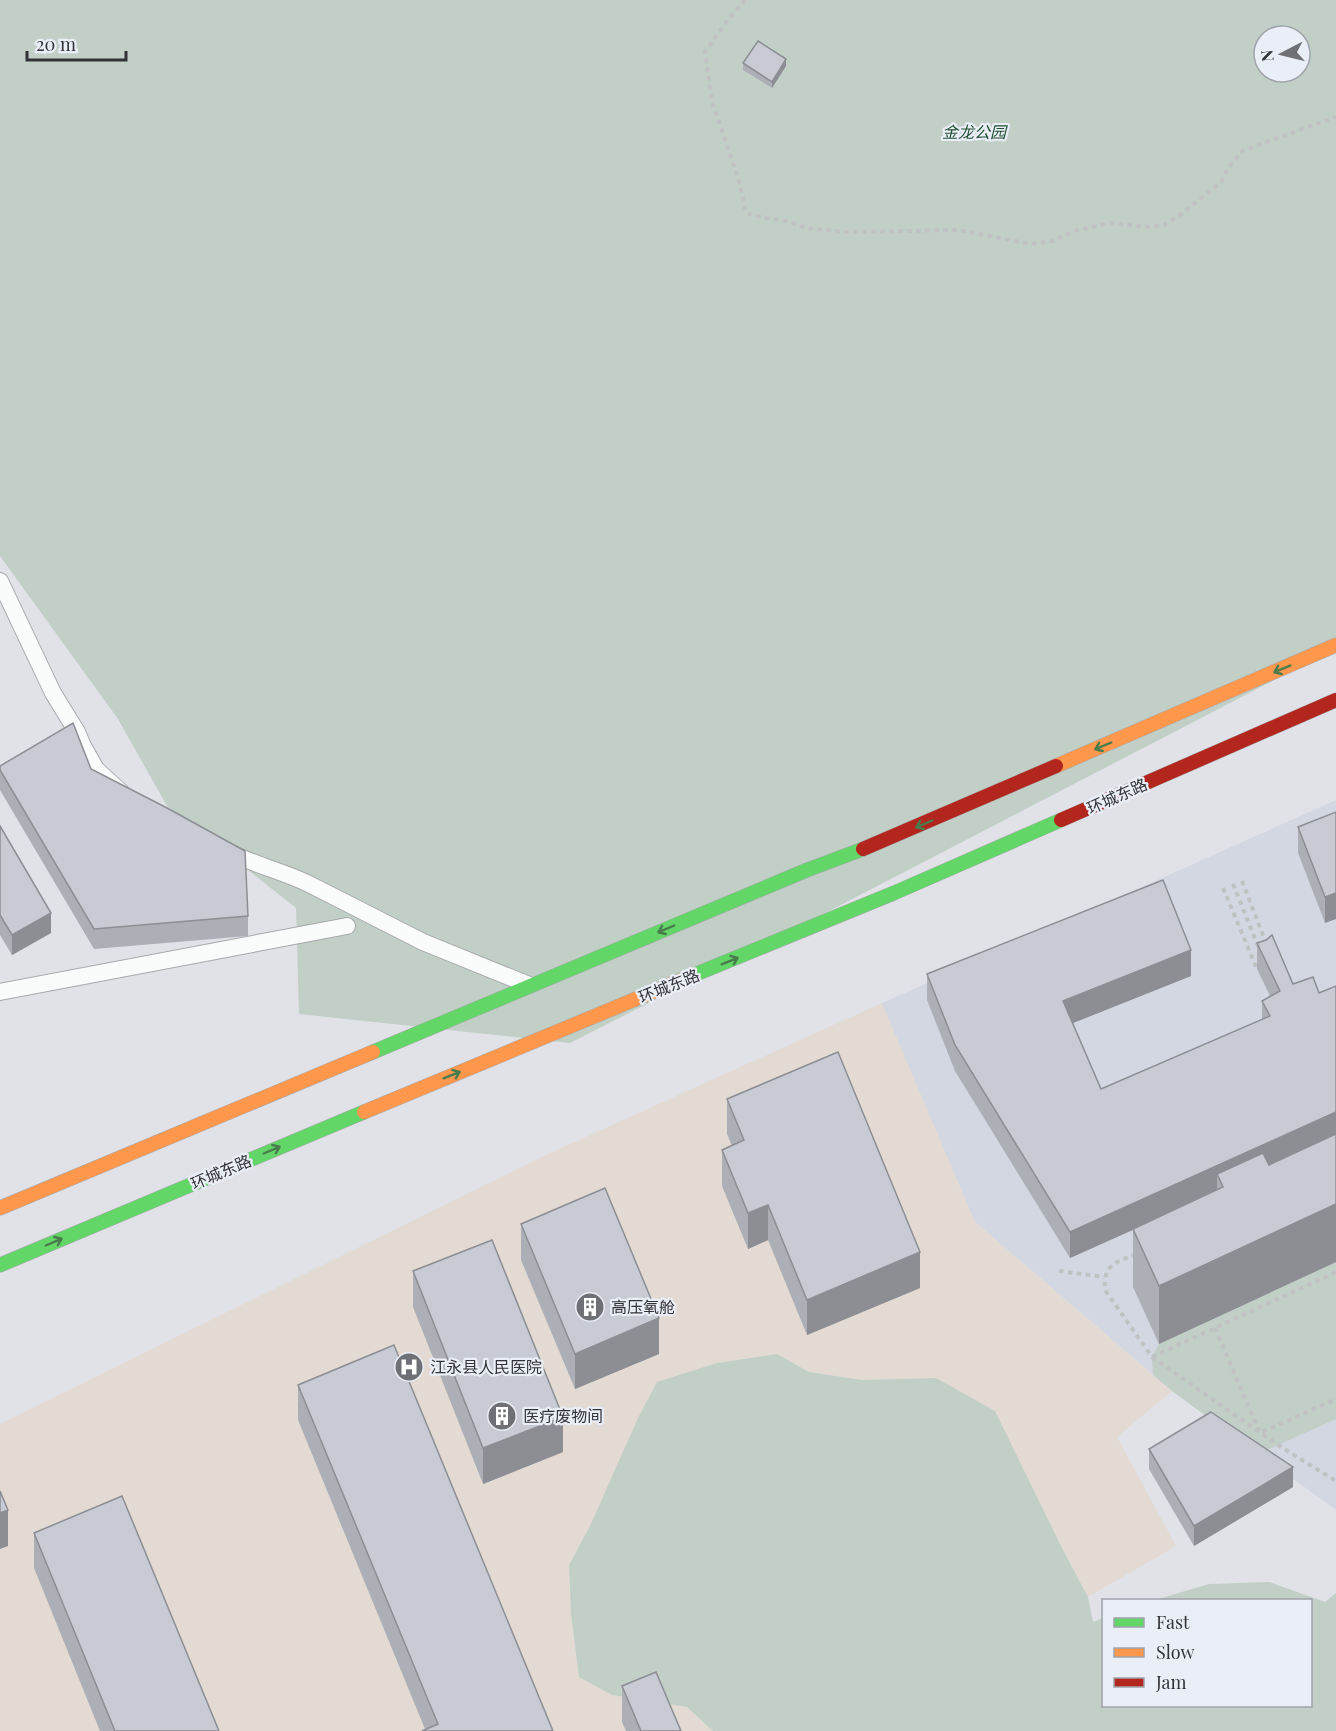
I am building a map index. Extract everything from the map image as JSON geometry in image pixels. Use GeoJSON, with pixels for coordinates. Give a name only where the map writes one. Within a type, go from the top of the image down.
{"type":"FeatureCollection","features":[{"type":"Feature","properties":{"kind":"main road"},"geometry":{"type":"LineString","coordinates":[[0,1208],[807,870],[880,843],[1336,645]]}},
{"type":"Feature","properties":{"kind":"main road","name":"环城东路"},"geometry":{"type":"LineString","coordinates":[[0,1264],[894,893],[1336,700]]}},
{"type":"Feature","properties":{"kind":"lane"},"geometry":{"type":"LineString","coordinates":[[0,581],[53,693],[77,732],[96,770],[131,799]]}},
{"type":"Feature","properties":{"kind":"lane"},"geometry":{"type":"LineString","coordinates":[[214,844],[255,865],[309,884],[423,942],[530,985]]}},
{"type":"Feature","properties":{"kind":"lane"},"geometry":{"type":"LineString","coordinates":[[0,992],[347,926]]}},
{"type":"Feature","properties":{"kind":"path"},"geometry":{"type":"LineString","coordinates":[[745,0],[705,52],[711,102],[738,177],[746,213],[787,221],[806,228],[845,232],[959,230],[1030,244],[1053,241],[1074,231],[1110,223],[1145,227],[1164,225],[1183,213],[1221,182],[1228,168],[1242,151],[1336,117]]}},
{"type":"Feature","properties":{"kind":"path"},"geometry":{"type":"LineString","coordinates":[[1242,881],[1269,951]]}},
{"type":"Feature","properties":{"kind":"path"},"geometry":{"type":"LineString","coordinates":[[1233,884],[1262,956]]}},
{"type":"Feature","properties":{"kind":"path"},"geometry":{"type":"LineString","coordinates":[[1223,888],[1257,969]]}},
{"type":"Feature","properties":{"kind":"path"},"geometry":{"type":"LineString","coordinates":[[1144,1250],[1112,1264],[1104,1276],[1105,1290],[1152,1357],[1260,1433],[1336,1482]]}},
{"type":"Feature","properties":{"kind":"path"},"geometry":{"type":"LineString","coordinates":[[1059,1272],[1104,1276]]}},
{"type":"Feature","properties":{"kind":"path"},"geometry":{"type":"LineString","coordinates":[[1152,1357],[1336,1272]]}},
{"type":"Feature","properties":{"kind":"path"},"geometry":{"type":"LineString","coordinates":[[1215,1328],[1260,1433]]}},
{"type":"Feature","properties":{"kind":"path"},"geometry":{"type":"LineString","coordinates":[[1260,1433],[1336,1399]]}},
{"type":"Feature","properties":{"kind":"shaded area"},"geometry":{"type":"Polygon","coordinates":[[[1336,800],[1336,1510],[1172,1391],[975,1222],[878,1005],[1336,800]]]}},
{"type":"Feature","properties":{"kind":"shaded area","name":"江永县人民医院"},"geometry":{"type":"Polygon","coordinates":[[[882,1003],[975,1222],[1172,1391],[1117,1437],[1176,1546],[1088,1597],[1061,1546],[936,1378],[862,1380],[809,1372],[777,1354],[590,1526],[569,1565],[571,1614],[579,1677],[612,1695],[687,1707],[713,1731],[0,1731],[0,1424],[548,1154],[882,1003]]]}},
{"type":"Feature","properties":{"kind":"green space","name":"金龙公园"},"geometry":{"type":"Polygon","coordinates":[[[0,0],[1336,0],[1336,648],[570,1043],[299,1014],[296,908],[167,806],[118,719],[0,556],[0,0]]]}},
{"type":"Feature","properties":{"kind":"green space"},"geometry":{"type":"Polygon","coordinates":[[[1336,1261],[1336,1419],[1258,1454],[1153,1375],[1152,1357],[1159,1344],[1336,1261]]]}},
{"type":"Feature","properties":{"kind":"green space"},"geometry":{"type":"Polygon","coordinates":[[[777,1354],[809,1372],[862,1380],[936,1378],[995,1411],[1088,1597],[1093,1622],[1102,1618],[1102,1707],[1312,1707],[1312,1599],[1158,1599],[1209,1584],[1269,1582],[1325,1602],[1336,1593],[1336,1731],[713,1731],[687,1707],[612,1695],[579,1677],[571,1614],[569,1565],[590,1526],[638,1418],[657,1382],[717,1363],[777,1354]]]}},
{"type":"Feature","properties":{"kind":"building"},"geometry":{"type":"Polygon","coordinates":[[[758,41],[786,59],[772,82],[743,63],[758,41]]]}},
{"type":"Feature","properties":{"kind":"building"},"geometry":{"type":"Polygon","coordinates":[[[73,723],[91,769],[245,851],[248,916],[94,929],[0,770],[0,766],[73,723]]]}},
{"type":"Feature","properties":{"kind":"building"},"geometry":{"type":"Polygon","coordinates":[[[1336,812],[1336,893],[1325,897],[1298,827],[1336,812]]]}},
{"type":"Feature","properties":{"kind":"building"},"geometry":{"type":"Polygon","coordinates":[[[0,826],[51,913],[12,935],[0,915],[0,826]]]}},
{"type":"Feature","properties":{"kind":"building"},"geometry":{"type":"Polygon","coordinates":[[[1163,880],[1191,950],[1063,1001],[1101,1089],[1270,1016],[1262,1001],[1280,991],[1257,943],[1272,935],[1293,984],[1313,977],[1319,993],[1336,986],[1336,1112],[1070,1232],[955,1045],[927,974],[1163,880]]]}},
{"type":"Feature","properties":{"kind":"building"},"geometry":{"type":"Polygon","coordinates":[[[838,1052],[920,1252],[807,1300],[768,1205],[748,1213],[722,1150],[744,1140],[727,1099],[838,1052]]]}},
{"type":"Feature","properties":{"kind":"building"},"geometry":{"type":"Polygon","coordinates":[[[1336,1134],[1336,1204],[1159,1286],[1133,1229],[1223,1187],[1217,1174],[1263,1153],[1269,1165],[1336,1134]]]}},
{"type":"Feature","properties":{"kind":"building","name":"高压氧舱"},"geometry":{"type":"Polygon","coordinates":[[[605,1188],[659,1318],[575,1354],[521,1224],[605,1188]]]}},
{"type":"Feature","properties":{"kind":"building","name":"医疗废物间"},"geometry":{"type":"Polygon","coordinates":[[[492,1240],[563,1417],[483,1448],[413,1271],[492,1240]]]}},
{"type":"Feature","properties":{"kind":"building"},"geometry":{"type":"Polygon","coordinates":[[[394,1345],[553,1731],[422,1731],[438,1724],[298,1385],[394,1345]]]}},
{"type":"Feature","properties":{"kind":"building"},"geometry":{"type":"Polygon","coordinates":[[[1211,1412],[1293,1467],[1194,1526],[1149,1449],[1211,1412]]]}},
{"type":"Feature","properties":{"kind":"building"},"geometry":{"type":"Polygon","coordinates":[[[0,1491],[8,1510],[0,1513],[0,1491]]]}},
{"type":"Feature","properties":{"kind":"building"},"geometry":{"type":"Polygon","coordinates":[[[122,1496],[219,1731],[115,1731],[34,1533],[122,1496]]]}},
{"type":"Feature","properties":{"kind":"building"},"geometry":{"type":"Polygon","coordinates":[[[656,1672],[681,1731],[641,1731],[622,1686],[656,1672]]]}},
{"type":"Feature","properties":{"kind":"traffic: fast"},"geometry":{"type":"LineString","coordinates":[[684,979],[894,893],[1061,820]]}},
{"type":"Feature","properties":{"kind":"traffic: fast"},"geometry":{"type":"LineString","coordinates":[[373,1052],[807,870],[863,849]]}},
{"type":"Feature","properties":{"kind":"traffic: fast"},"geometry":{"type":"LineString","coordinates":[[0,1265],[364,1112]]}},
{"type":"Feature","properties":{"kind":"traffic: slow"},"geometry":{"type":"LineString","coordinates":[[1056,766],[1336,645]]}},
{"type":"Feature","properties":{"kind":"traffic: slow"},"geometry":{"type":"LineString","coordinates":[[364,1112],[684,979]]}},
{"type":"Feature","properties":{"kind":"traffic: slow"},"geometry":{"type":"LineString","coordinates":[[0,1208],[373,1052]]}},
{"type":"Feature","properties":{"kind":"traffic: jam"},"geometry":{"type":"LineString","coordinates":[[1061,820],[1336,700]]}},
{"type":"Feature","properties":{"kind":"traffic: jam"},"geometry":{"type":"LineString","coordinates":[[863,849],[1056,766]]}},
{"type":"Feature","properties":{"kind":"place","name":"高压氧舱"},"geometry":{"type":"Point","coordinates":[590,1307]}},
{"type":"Feature","properties":{"kind":"place","name":"江永县人民医院"},"geometry":{"type":"Point","coordinates":[409,1367]}},
{"type":"Feature","properties":{"kind":"place","name":"医疗废物间"},"geometry":{"type":"Point","coordinates":[502,1416]}}]}
